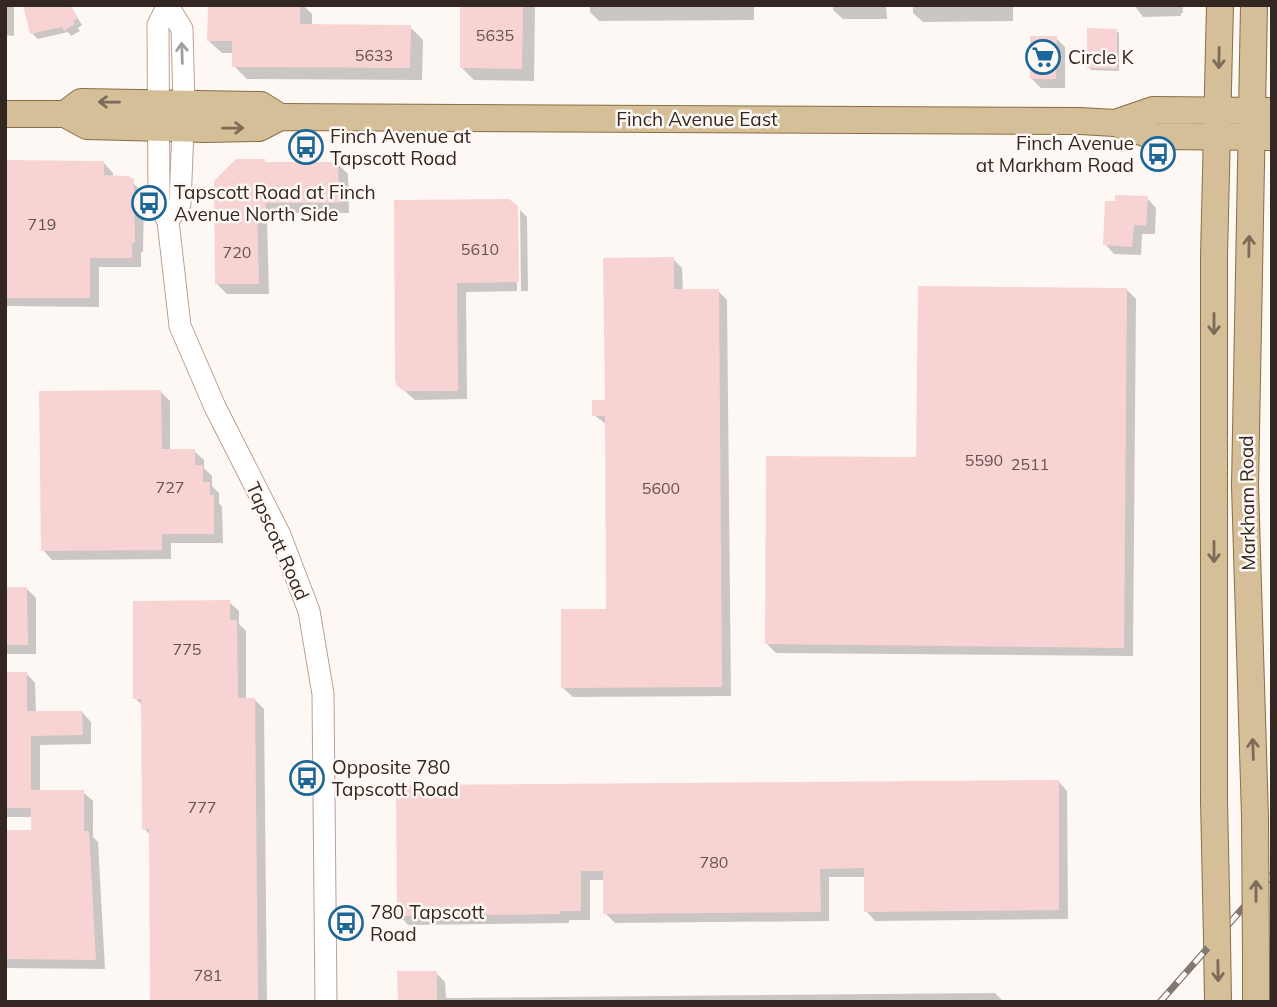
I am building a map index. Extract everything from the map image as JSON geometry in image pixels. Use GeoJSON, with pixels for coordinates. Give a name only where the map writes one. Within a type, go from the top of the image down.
{"type":"FeatureCollection","features":[{"type":"Feature","properties":{"kind":"main road","name":"Markham Road"},"geometry":{"type":"LineString","coordinates":[[1218,1002],[1214,800],[1214,256],[1220,5]]}},
{"type":"Feature","properties":{"kind":"main road","name":"Markham Road"},"geometry":{"type":"LineString","coordinates":[[1254,5],[1262,124],[1245,486],[1255,817],[1256,1002]]}},
{"type":"Feature","properties":{"kind":"main road","name":"Finch Avenue East"},"geometry":{"type":"LineString","coordinates":[[5,114],[65,114],[87,126],[171,115],[259,128],[280,117],[1115,123],[1153,110],[1218,124],[1262,124]]}},
{"type":"Feature","properties":{"kind":"street","name":"Tapscott Road"},"geometry":{"type":"LineString","coordinates":[[167,5],[158,25],[180,204],[168,221],[180,326],[215,407],[280,535],[309,611],[323,694],[326,1002]]}},
{"type":"Feature","properties":{"kind":"building"},"geometry":{"type":"Polygon","coordinates":[[[23,5],[70,5],[78,19],[64,31],[62,27],[30,34],[23,5]]]}},
{"type":"Feature","properties":{"kind":"building"},"geometry":{"type":"Polygon","coordinates":[[[208,5],[300,5],[300,24],[411,25],[410,68],[232,67],[232,41],[207,41],[208,5]]]}},
{"type":"Feature","properties":{"kind":"building"},"geometry":{"type":"Polygon","coordinates":[[[460,5],[523,5],[522,69],[460,68],[460,5]]]}},
{"type":"Feature","properties":{"kind":"building"},"geometry":{"type":"Polygon","coordinates":[[[1087,28],[1117,29],[1117,69],[1087,68],[1087,28]]]}},
{"type":"Feature","properties":{"kind":"building","name":"Circle K"},"geometry":{"type":"Polygon","coordinates":[[[1030,36],[1057,36],[1056,79],[1030,79],[1030,36]]]}},
{"type":"Feature","properties":{"kind":"building"},"geometry":{"type":"Polygon","coordinates":[[[236,159],[265,159],[265,162],[338,162],[339,203],[266,203],[266,209],[257,209],[259,284],[215,284],[214,181],[236,159]]]}},
{"type":"Feature","properties":{"kind":"building"},"geometry":{"type":"Polygon","coordinates":[[[5,160],[104,161],[104,175],[128,176],[134,179],[135,243],[132,243],[132,258],[90,258],[90,298],[5,298],[5,160]]]}},
{"type":"Feature","properties":{"kind":"building"},"geometry":{"type":"Polygon","coordinates":[[[1115,195],[1148,196],[1146,226],[1134,225],[1132,247],[1103,245],[1105,201],[1115,201],[1115,195]]]}},
{"type":"Feature","properties":{"kind":"building"},"geometry":{"type":"Polygon","coordinates":[[[509,199],[518,206],[519,282],[457,283],[458,391],[404,391],[395,381],[394,200],[509,199]]]}},
{"type":"Feature","properties":{"kind":"building"},"geometry":{"type":"Polygon","coordinates":[[[674,257],[674,289],[719,289],[722,687],[561,688],[561,609],[606,609],[605,416],[592,416],[592,400],[605,400],[603,258],[674,257]]]}},
{"type":"Feature","properties":{"kind":"building"},"geometry":{"type":"Polygon","coordinates":[[[918,286],[1127,288],[1124,648],[765,644],[766,456],[916,457],[918,286]]]}},
{"type":"Feature","properties":{"kind":"building"},"geometry":{"type":"Polygon","coordinates":[[[161,390],[162,449],[195,449],[195,465],[203,465],[203,482],[210,482],[210,495],[214,495],[214,534],[162,534],[162,550],[41,551],[39,391],[161,390]]]}},
{"type":"Feature","properties":{"kind":"building"},"geometry":{"type":"Polygon","coordinates":[[[5,587],[27,587],[28,645],[5,645],[5,587]]]}},
{"type":"Feature","properties":{"kind":"building"},"geometry":{"type":"Polygon","coordinates":[[[230,600],[230,620],[237,620],[238,698],[255,698],[258,1002],[150,1002],[149,829],[142,829],[141,699],[133,699],[133,601],[230,600]]]}},
{"type":"Feature","properties":{"kind":"building"},"geometry":{"type":"Polygon","coordinates":[[[5,672],[27,672],[27,711],[82,711],[83,735],[31,736],[31,790],[84,790],[84,831],[89,831],[96,960],[5,959],[5,830],[31,830],[31,808],[5,808],[5,672]]]}},
{"type":"Feature","properties":{"kind":"building"},"geometry":{"type":"Polygon","coordinates":[[[1059,780],[1059,910],[864,912],[864,868],[820,869],[821,912],[603,914],[603,871],[581,871],[581,911],[560,911],[560,914],[397,916],[396,785],[1059,780]]]}},
{"type":"Feature","properties":{"kind":"building"},"geometry":{"type":"Polygon","coordinates":[[[397,971],[437,971],[437,1002],[398,1002],[397,971]]]}},
{"type":"Feature","properties":{"kind":"railway"},"geometry":{"type":"LineString","coordinates":[[1160,1002],[1272,875]]}},
{"type":"Feature","properties":{"kind":"place","name":"Circle K"},"geometry":{"type":"Point","coordinates":[1043,57]}},
{"type":"Feature","properties":{"kind":"place","name":"Finch Avenue at Tapscott Road"},"geometry":{"type":"Point","coordinates":[306,147]}},
{"type":"Feature","properties":{"kind":"place","name":"Finch Avenue at Markham Road"},"geometry":{"type":"Point","coordinates":[1158,154]}},
{"type":"Feature","properties":{"kind":"place","name":"Tapscott Road at Finch Avenue North Side"},"geometry":{"type":"Point","coordinates":[149,203]}},
{"type":"Feature","properties":{"kind":"place","name":"Opposite 780 Tapscott Road"},"geometry":{"type":"Point","coordinates":[307,778]}},
{"type":"Feature","properties":{"kind":"place","name":"780 Tapscott Road"},"geometry":{"type":"Point","coordinates":[346,923]}}]}
